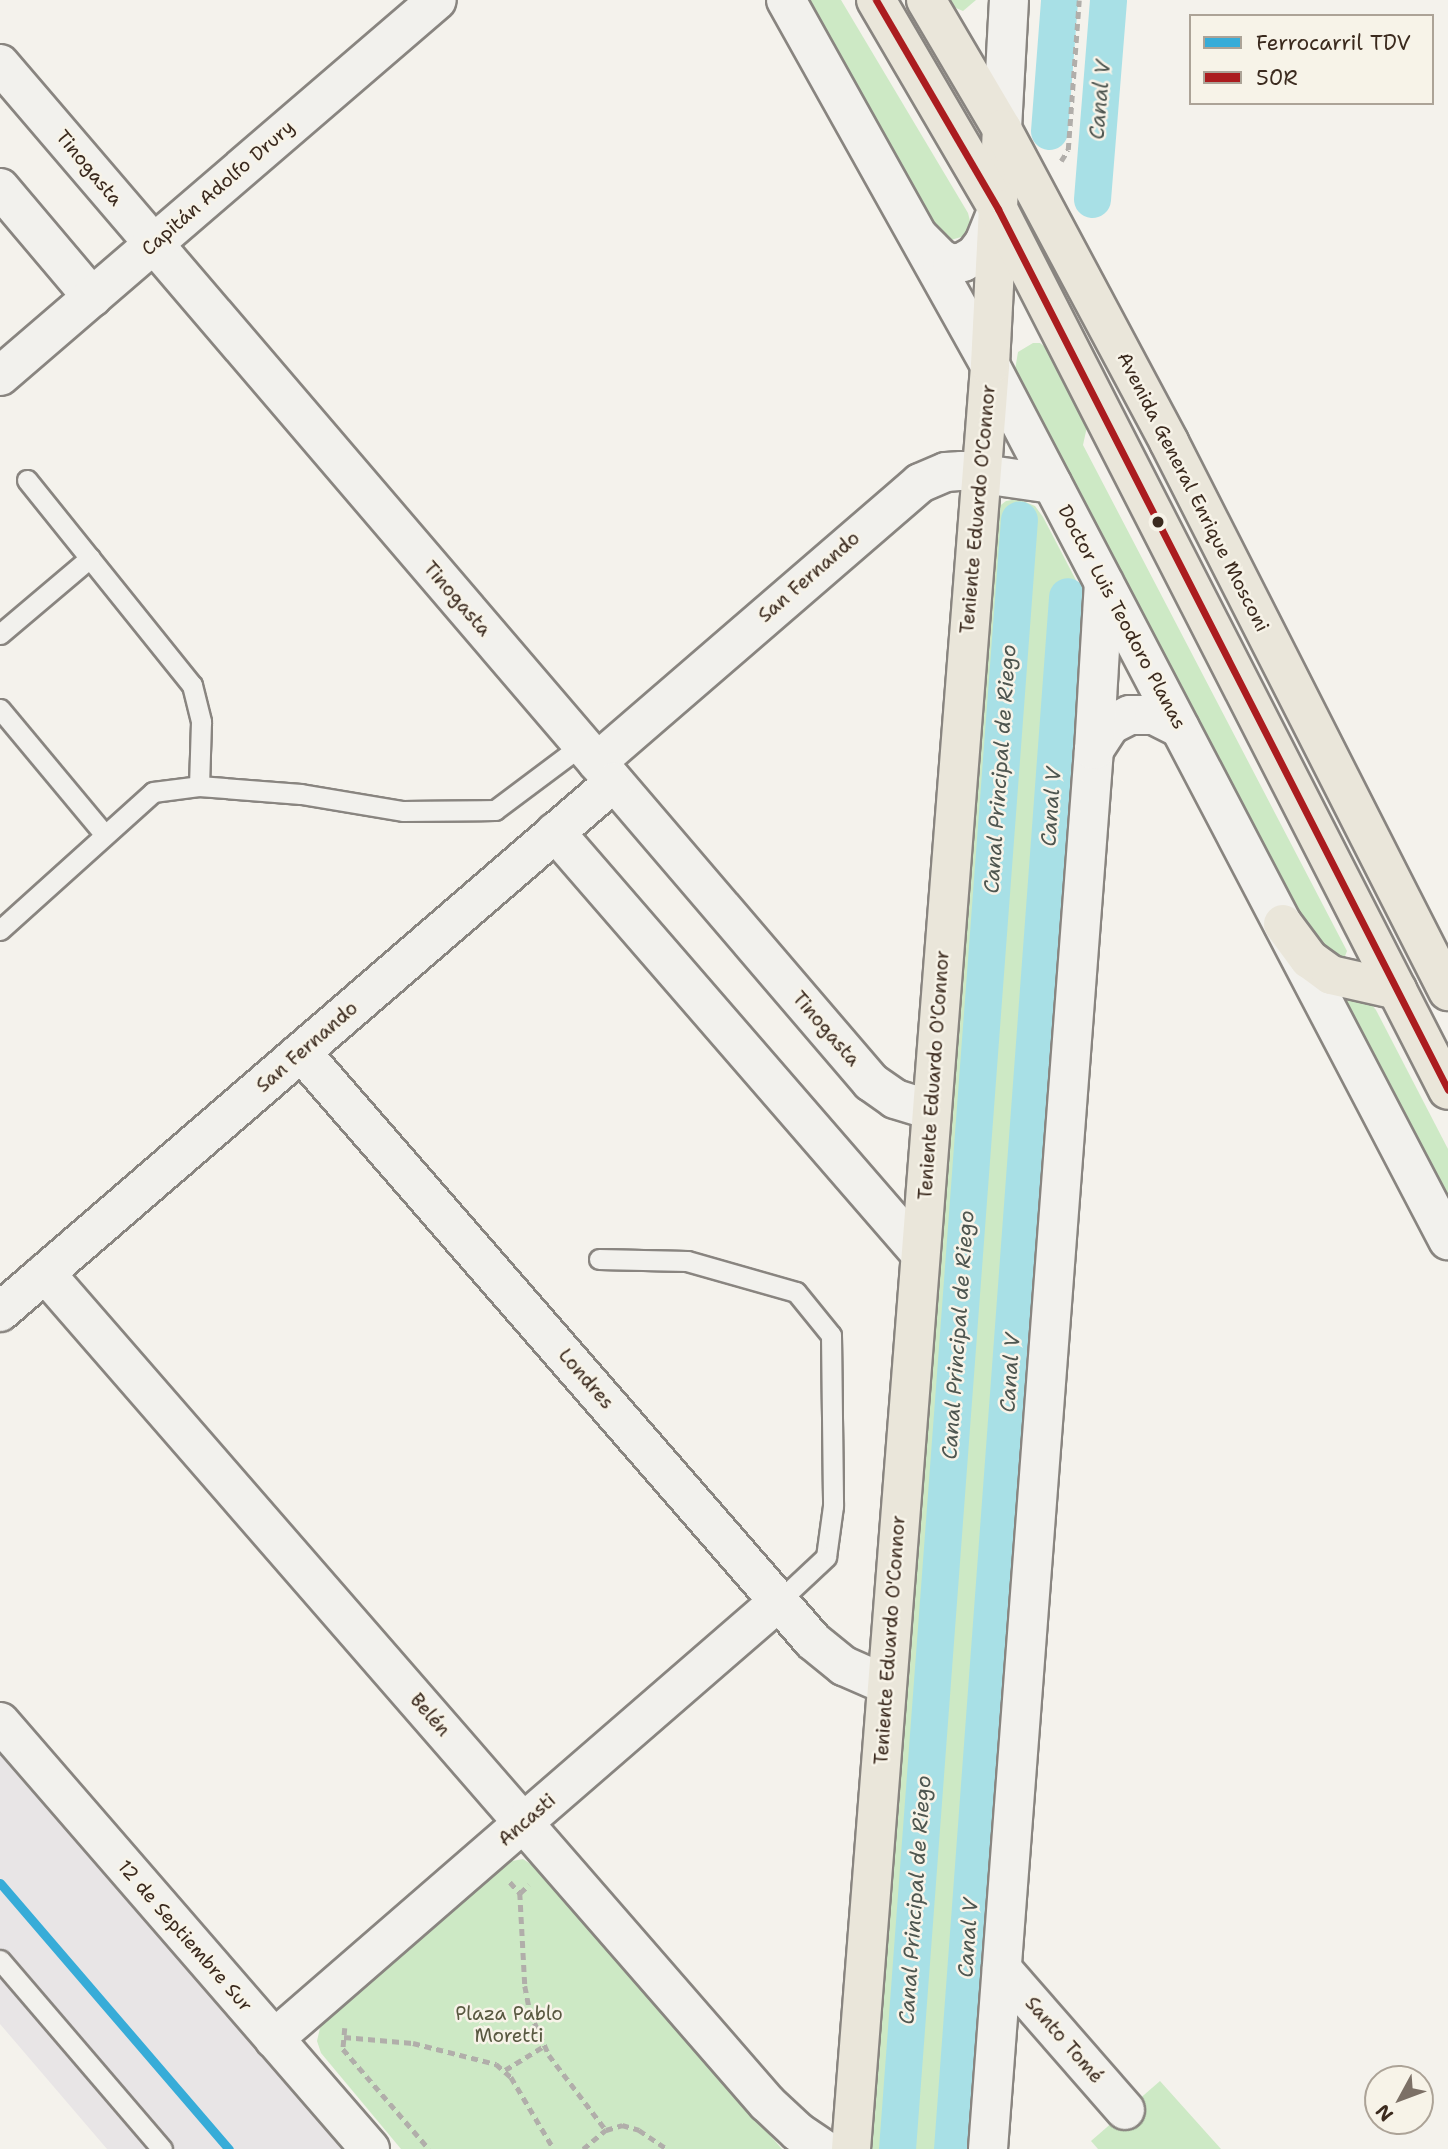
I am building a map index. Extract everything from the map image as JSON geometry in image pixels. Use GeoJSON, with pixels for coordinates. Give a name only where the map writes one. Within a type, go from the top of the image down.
{"type":"FeatureCollection","features":[{"type":"Feature","properties":{"kind":"main road"},"geometry":{"type":"LineString","coordinates":[[876,0],[998,209],[1448,1090]]}},
{"type":"Feature","properties":{"kind":"main road","name":"Avenida General Enrique Mosconi"},"geometry":{"type":"LineString","coordinates":[[926,0],[1002,129],[1168,442],[1448,991]]}},
{"type":"Feature","properties":{"kind":"main road","name":"Teniente Eduardo O'Connor"},"geometry":{"type":"LineString","coordinates":[[850,2149],[990,365],[1002,129]]}},
{"type":"Feature","properties":{"kind":"main road"},"geometry":{"type":"LineString","coordinates":[[1283,924],[1309,959],[1331,975],[1397,990]]}},
{"type":"Feature","properties":{"kind":"street","name":"Capitán Adolfo Drury"},"geometry":{"type":"LineString","coordinates":[[0,376],[437,0]]}},
{"type":"Feature","properties":{"kind":"street","name":"Doctor Luis Teodoro Planas"},"geometry":{"type":"LineString","coordinates":[[786,0],[990,365],[1448,1240]]}},
{"type":"Feature","properties":{"kind":"street","name":"Teniente Eduardo O'Connor"},"geometry":{"type":"LineString","coordinates":[[1002,129],[1009,0]]}},
{"type":"Feature","properties":{"kind":"street","name":"Tinogasta"},"geometry":{"type":"LineString","coordinates":[[0,64],[871,1082],[895,1099],[931,1110]]}},
{"type":"Feature","properties":{"kind":"street"},"geometry":{"type":"LineString","coordinates":[[0,188],[92,297]]}},
{"type":"Feature","properties":{"kind":"street"},"geometry":{"type":"LineString","coordinates":[[916,234],[941,259],[952,264],[963,262],[975,255],[984,243],[998,209]]}},
{"type":"Feature","properties":{"kind":"street","name":"San Fernando"},"geometry":{"type":"LineString","coordinates":[[0,1312],[555,832],[598,763],[908,491],[932,476],[946,472],[981,472],[1052,484]]}},
{"type":"Feature","properties":{"kind":"street"},"geometry":{"type":"LineString","coordinates":[[988,2149],[1094,750],[1104,583]]}},
{"type":"Feature","properties":{"kind":"street"},"geometry":{"type":"LineString","coordinates":[[1094,750],[1111,725],[1130,715],[1154,715],[1180,728]]}},
{"type":"Feature","properties":{"kind":"street"},"geometry":{"type":"LineString","coordinates":[[555,832],[920,1253]]}},
{"type":"Feature","properties":{"kind":"street","name":"Londres"},"geometry":{"type":"LineString","coordinates":[[301,1052],[827,1654],[860,1675],[887,1685]]}},
{"type":"Feature","properties":{"kind":"street","name":"Belén"},"geometry":{"type":"LineString","coordinates":[[45,1273],[767,2103],[798,2133],[823,2149]]}},
{"type":"Feature","properties":{"kind":"street","name":"Ancasti"},"geometry":{"type":"LineString","coordinates":[[274,2039],[779,1601]]}},
{"type":"Feature","properties":{"kind":"street","name":"12 de Septiembre Sur"},"geometry":{"type":"LineString","coordinates":[[0,1722],[370,2149]]}},
{"type":"Feature","properties":{"kind":"street","name":"Santo Tomé"},"geometry":{"type":"LineString","coordinates":[[1002,1969],[1125,2110]]}},
{"type":"Feature","properties":{"kind":"lane"},"geometry":{"type":"LineString","coordinates":[[27,480],[192,685],[201,722],[199,786]]}},
{"type":"Feature","properties":{"kind":"lane"},"geometry":{"type":"LineString","coordinates":[[0,634],[90,558]]}},
{"type":"Feature","properties":{"kind":"lane"},"geometry":{"type":"LineString","coordinates":[[0,709],[106,835]]}},
{"type":"Feature","properties":{"kind":"lane"},"geometry":{"type":"LineString","coordinates":[[0,930],[153,792],[199,786],[301,794],[403,811],[495,810],[598,763]]}},
{"type":"Feature","properties":{"kind":"lane"},"geometry":{"type":"LineString","coordinates":[[599,1259],[687,1261],[796,1292],[831,1335],[833,1506],[826,1557],[779,1601]]}},
{"type":"Feature","properties":{"kind":"lane"},"geometry":{"type":"LineString","coordinates":[[0,1961],[162,2149]]}},
{"type":"Feature","properties":{"kind":"path"},"geometry":{"type":"LineString","coordinates":[[1055,164],[1065,158],[1068,150],[1079,0]]}},
{"type":"Feature","properties":{"kind":"path"},"geometry":{"type":"LineString","coordinates":[[500,1890],[510,1881]]}},
{"type":"Feature","properties":{"kind":"path"},"geometry":{"type":"LineString","coordinates":[[520,1893],[525,1995],[544,2046],[606,2130]]}},
{"type":"Feature","properties":{"kind":"path"},"geometry":{"type":"LineString","coordinates":[[345,2025],[343,2049],[429,2149]]}},
{"type":"Feature","properties":{"kind":"path"},"geometry":{"type":"LineString","coordinates":[[344,2037],[413,2043],[496,2064],[506,2070],[554,2149]]}},
{"type":"Feature","properties":{"kind":"path"},"geometry":{"type":"LineString","coordinates":[[506,2070],[544,2046]]}},
{"type":"Feature","properties":{"kind":"path"},"geometry":{"type":"LineString","coordinates":[[583,2149],[613,2126],[631,2126],[667,2149]]}},
{"type":"Feature","properties":{"kind":"shaded area"},"geometry":{"type":"Polygon","coordinates":[[[0,1735],[356,2149],[107,2149],[0,2024],[0,1735]]]}},
{"type":"Feature","properties":{"kind":"green space"},"geometry":{"type":"Polygon","coordinates":[[[801,0],[841,0],[968,213],[971,225],[965,236],[947,241],[934,234],[801,0]]]}},
{"type":"Feature","properties":{"kind":"green space"},"geometry":{"type":"Polygon","coordinates":[[[948,0],[976,0],[963,11],[948,0]]]}},
{"type":"Feature","properties":{"kind":"green space"},"geometry":{"type":"Polygon","coordinates":[[[1033,343],[1040,343],[1050,351],[1088,422],[1083,445],[1347,951],[1343,961],[1317,951],[1014,376],[1018,352],[1033,343]]]}},
{"type":"Feature","properties":{"kind":"green space"},"geometry":{"type":"Polygon","coordinates":[[[1018,499],[1035,506],[1043,517],[1079,586],[1085,613],[967,2149],[869,2149],[997,508],[1006,501],[1018,499]]]}},
{"type":"Feature","properties":{"kind":"green space"},"geometry":{"type":"Polygon","coordinates":[[[1347,998],[1371,1004],[1376,1010],[1448,1149],[1448,1206],[1343,1001],[1347,998]]]}},
{"type":"Feature","properties":{"kind":"green space","name":"Plaza Pablo Moretti"},"geometry":{"type":"Polygon","coordinates":[[[523,1859],[538,1869],[782,2149],[401,2149],[321,2053],[317,2041],[320,2028],[332,2014],[507,1862],[523,1859]]]}},
{"type":"Feature","properties":{"kind":"green space"},"geometry":{"type":"Polygon","coordinates":[[[1160,2081],[1221,2149],[1098,2149],[1091,2141],[1160,2081]]]}},
{"type":"Feature","properties":{"kind":"waterway","name":"Canal Principal de Riego"},"geometry":{"type":"LineString","coordinates":[[1049,131],[1059,0]]}},
{"type":"Feature","properties":{"kind":"waterway","name":"Canal V"},"geometry":{"type":"LineString","coordinates":[[1092,199],[1108,0]]}},
{"type":"Feature","properties":{"kind":"waterway","name":"Canal Principal de Riego"},"geometry":{"type":"LineString","coordinates":[[897,2149],[1019,520]]}},
{"type":"Feature","properties":{"kind":"waterway","name":"Canal V"},"geometry":{"type":"LineString","coordinates":[[952,2149],[1067,596]]}},
{"type":"Feature","properties":{"kind":"rail line","name":"TDV"},"geometry":{"type":"LineString","coordinates":[[0,1883],[229,2149]]}},
{"type":"Feature","properties":{"kind":"transit line","name":"50R"},"geometry":{"type":"LineString","coordinates":[[876,0],[998,209],[1448,1090]]}}]}
